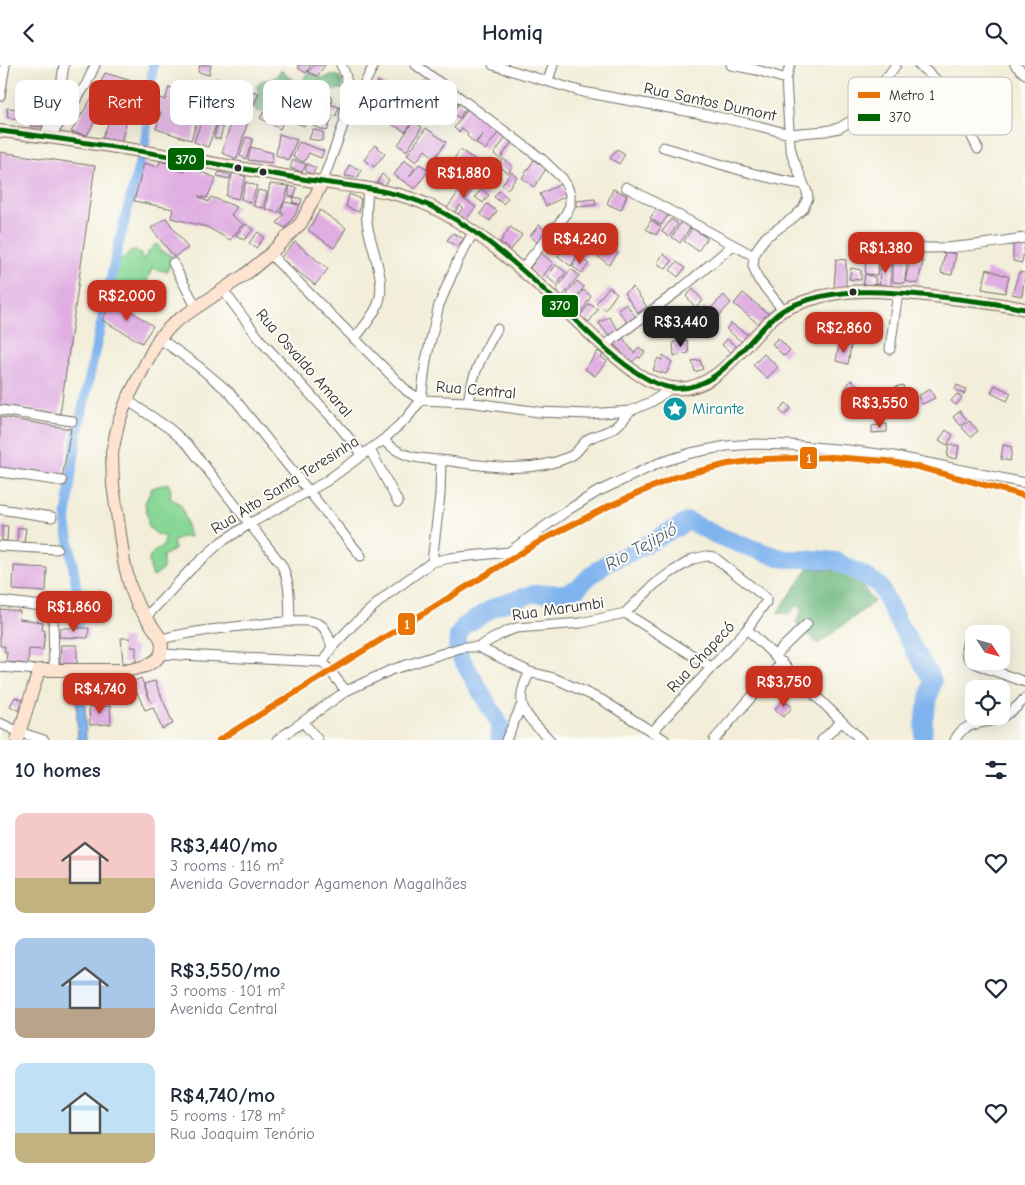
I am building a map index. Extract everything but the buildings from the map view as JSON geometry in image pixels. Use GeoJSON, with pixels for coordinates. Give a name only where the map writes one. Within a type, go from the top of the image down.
{"type":"FeatureCollection","features":[{"type":"Feature","properties":{"kind":"main road"},"geometry":{"type":"LineString","coordinates":[[0,131],[48,137],[368,189],[412,198],[451,217],[474,231],[521,270],[627,367],[642,377],[672,388],[684,389],[697,385],[713,376],[729,363],[783,310],[830,293],[854,291],[898,292],[1025,309]]}},
{"type":"Feature","properties":{"kind":"main road"},"geometry":{"type":"LineString","coordinates":[[18,736],[39,670],[130,670],[146,666],[156,660],[161,654],[161,639],[145,618],[130,586],[124,562],[113,485],[112,453],[118,424],[127,400],[159,339],[175,322],[246,274],[270,255],[301,223],[322,183]]}},
{"type":"Feature","properties":{"kind":"street"},"geometry":{"type":"LineString","coordinates":[[0,96],[5,65]]}},
{"type":"Feature","properties":{"kind":"street"},"geometry":{"type":"LineString","coordinates":[[48,137],[64,65]]}},
{"type":"Feature","properties":{"kind":"street"},"geometry":{"type":"LineString","coordinates":[[48,137],[86,85],[95,65]]}},
{"type":"Feature","properties":{"kind":"street"},"geometry":{"type":"LineString","coordinates":[[341,65],[346,80]]}},
{"type":"Feature","properties":{"kind":"street"},"geometry":{"type":"LineString","coordinates":[[366,80],[374,65]]}},
{"type":"Feature","properties":{"kind":"street"},"geometry":{"type":"LineString","coordinates":[[416,65],[542,159],[562,178],[567,186],[570,194],[570,206],[564,217],[521,270]]}},
{"type":"Feature","properties":{"kind":"street","name":"Rua Santos Dumont"},"geometry":{"type":"LineString","coordinates":[[493,65],[583,92],[718,117],[789,134],[825,131],[839,128],[848,123]]}},
{"type":"Feature","properties":{"kind":"street"},"geometry":{"type":"LineString","coordinates":[[548,81],[553,65]]}},
{"type":"Feature","properties":{"kind":"street"},"geometry":{"type":"LineString","coordinates":[[731,65],[757,70],[786,79]]}},
{"type":"Feature","properties":{"kind":"street"},"geometry":{"type":"LineString","coordinates":[[783,310],[758,279],[753,266],[758,246],[766,237],[803,209],[808,198],[807,191],[793,158],[789,134],[786,79],[790,65]]}},
{"type":"Feature","properties":{"kind":"street","name":"Rua Santos Dumont"},"geometry":{"type":"LineString","coordinates":[[887,77],[896,65]]}},
{"type":"Feature","properties":{"kind":"street"},"geometry":{"type":"LineString","coordinates":[[919,65],[933,77]]}},
{"type":"Feature","properties":{"kind":"street"},"geometry":{"type":"LineString","coordinates":[[1015,65],[1025,75]]}},
{"type":"Feature","properties":{"kind":"street"},"geometry":{"type":"LineString","coordinates":[[322,183],[343,125]]}},
{"type":"Feature","properties":{"kind":"street"},"geometry":{"type":"LineString","coordinates":[[971,135],[978,149]]}},
{"type":"Feature","properties":{"kind":"street"},"geometry":{"type":"LineString","coordinates":[[663,147],[732,168],[803,184]]}},
{"type":"Feature","properties":{"kind":"street"},"geometry":{"type":"LineString","coordinates":[[626,187],[754,257]]}},
{"type":"Feature","properties":{"kind":"street"},"geometry":{"type":"LineString","coordinates":[[354,339],[373,313],[380,295],[381,284],[367,226],[368,189]]}},
{"type":"Feature","properties":{"kind":"street","name":"Rua Alto Santa Teresinha"},"geometry":{"type":"LineString","coordinates":[[145,618],[221,542],[250,523],[324,482],[383,440],[407,419],[421,400],[426,360],[439,305],[458,261],[474,231]]}},
{"type":"Feature","properties":{"kind":"street"},"geometry":{"type":"LineString","coordinates":[[897,246],[943,249],[1025,238]]}},
{"type":"Feature","properties":{"kind":"street"},"geometry":{"type":"LineString","coordinates":[[604,346],[682,288],[732,245]]}},
{"type":"Feature","properties":{"kind":"street","name":"Rua Central"},"geometry":{"type":"LineString","coordinates":[[270,255],[407,391],[421,400],[468,402],[565,414],[589,414],[630,411],[651,402],[672,388]]}},
{"type":"Feature","properties":{"kind":"street"},"geometry":{"type":"LineString","coordinates":[[173,263],[196,307]]}},
{"type":"Feature","properties":{"kind":"street","name":"Rua Osvaldo Amaral"},"geometry":{"type":"LineString","coordinates":[[223,289],[261,341],[366,452],[398,502]]}},
{"type":"Feature","properties":{"kind":"street"},"geometry":{"type":"LineString","coordinates":[[890,349],[898,292]]}},
{"type":"Feature","properties":{"kind":"street"},"geometry":{"type":"LineString","coordinates":[[468,402],[475,369],[497,329]]}},
{"type":"Feature","properties":{"kind":"street"},"geometry":{"type":"LineString","coordinates":[[159,339],[198,366],[230,392],[361,556]]}},
{"type":"Feature","properties":{"kind":"street"},"geometry":{"type":"LineString","coordinates":[[127,400],[170,429],[189,446],[281,564],[287,575],[289,587],[290,622]]}},
{"type":"Feature","properties":{"kind":"street"},"geometry":{"type":"LineString","coordinates":[[0,411],[72,421]]}},
{"type":"Feature","properties":{"kind":"street"},"geometry":{"type":"LineString","coordinates":[[383,440],[396,451],[406,455],[498,468],[530,466],[562,459],[574,454],[589,439],[610,431],[617,426],[630,411]]}},
{"type":"Feature","properties":{"kind":"street"},"geometry":{"type":"LineString","coordinates":[[322,662],[332,647],[388,594],[432,562],[450,558],[509,552],[597,492],[659,463],[691,453],[726,446],[756,444],[848,450],[894,456],[1025,483]]}},
{"type":"Feature","properties":{"kind":"street"},"geometry":{"type":"LineString","coordinates":[[432,562],[440,495],[441,460]]}},
{"type":"Feature","properties":{"kind":"street"},"geometry":{"type":"LineString","coordinates":[[0,472],[62,481]]}},
{"type":"Feature","properties":{"kind":"street"},"geometry":{"type":"LineString","coordinates":[[0,509],[52,517]]}},
{"type":"Feature","properties":{"kind":"street"},"geometry":{"type":"LineString","coordinates":[[0,546],[57,549]]}},
{"type":"Feature","properties":{"kind":"street","name":"Rua Marumbi"},"geometry":{"type":"LineString","coordinates":[[277,740],[346,691],[391,670],[463,647],[478,647],[516,628],[580,623],[625,613],[662,579],[693,559],[714,557],[766,598]]}},
{"type":"Feature","properties":{"kind":"street","name":"Rua Chapecó"},"geometry":{"type":"LineString","coordinates":[[652,732],[747,629],[766,602],[766,598]]}},
{"type":"Feature","properties":{"kind":"street"},"geometry":{"type":"LineString","coordinates":[[0,601],[51,607],[53,612],[54,670]]}},
{"type":"Feature","properties":{"kind":"street"},"geometry":{"type":"LineString","coordinates":[[625,613],[711,667]]}},
{"type":"Feature","properties":{"kind":"street"},"geometry":{"type":"LineString","coordinates":[[161,639],[201,630],[308,622],[320,625],[325,629],[332,647]]}},
{"type":"Feature","properties":{"kind":"street"},"geometry":{"type":"LineString","coordinates":[[714,740],[807,624]]}},
{"type":"Feature","properties":{"kind":"street"},"geometry":{"type":"LineString","coordinates":[[747,629],[779,658],[861,740]]}},
{"type":"Feature","properties":{"kind":"street"},"geometry":{"type":"LineString","coordinates":[[478,647],[530,672],[544,675],[578,688],[602,700],[665,740]]}},
{"type":"Feature","properties":{"kind":"street"},"geometry":{"type":"LineString","coordinates":[[161,654],[322,662],[346,691]]}},
{"type":"Feature","properties":{"kind":"street"},"geometry":{"type":"LineString","coordinates":[[0,667],[39,670]]}},
{"type":"Feature","properties":{"kind":"street"},"geometry":{"type":"LineString","coordinates":[[990,670],[1025,682]]}},
{"type":"Feature","properties":{"kind":"street"},"geometry":{"type":"LineString","coordinates":[[506,740],[522,704],[522,685],[530,672]]}},
{"type":"Feature","properties":{"kind":"street"},"geometry":{"type":"LineString","coordinates":[[954,740],[961,730],[967,726],[998,718],[1009,713],[1025,698]]}},
{"type":"Feature","properties":{"kind":"street"},"geometry":{"type":"LineString","coordinates":[[522,704],[530,719],[550,740]]}},
{"type":"Feature","properties":{"kind":"street"},"geometry":{"type":"LineString","coordinates":[[303,721],[318,740]]}},
{"type":"Feature","properties":{"kind":"street"},"geometry":{"type":"LineString","coordinates":[[822,740],[842,721]]}},
{"type":"Feature","properties":{"kind":"street"},"geometry":{"type":"LineString","coordinates":[[0,723],[18,736],[44,740]]}},
{"type":"Feature","properties":{"kind":"green space"},"geometry":{"type":"Polygon","coordinates":[[[281,70],[296,80],[268,80],[277,75],[281,70]]]}},
{"type":"Feature","properties":{"kind":"green space"},"geometry":{"type":"Polygon","coordinates":[[[309,73],[323,78],[332,75],[338,76],[341,80],[340,89],[330,91],[330,80],[302,80],[309,73]]]}},
{"type":"Feature","properties":{"kind":"green space"},"geometry":{"type":"Polygon","coordinates":[[[262,80],[263,112],[257,112],[253,105],[259,93],[256,87],[262,80]]]}},
{"type":"Feature","properties":{"kind":"green space"},"geometry":{"type":"Polygon","coordinates":[[[156,243],[159,246],[159,250],[172,256],[167,272],[152,268],[138,304],[128,302],[124,307],[102,292],[111,273],[123,257],[135,249],[141,254],[142,260],[156,243]]]}},
{"type":"Feature","properties":{"kind":"green space"},"geometry":{"type":"Polygon","coordinates":[[[168,483],[171,490],[170,498],[180,504],[190,537],[181,537],[173,542],[175,549],[163,556],[163,569],[153,577],[149,561],[151,555],[164,545],[165,537],[149,528],[145,503],[152,488],[168,483]]]}},
{"type":"Feature","properties":{"kind":"green space"},"geometry":{"type":"Polygon","coordinates":[[[809,568],[840,571],[857,579],[874,602],[818,644],[810,635],[802,635],[796,622],[802,610],[798,605],[788,614],[777,613],[809,568]]]}},
{"type":"Feature","properties":{"kind":"water"},"geometry":{"type":"Polygon","coordinates":[[[75,676],[84,676],[86,740],[78,740],[75,676]]]}},
{"type":"Feature","properties":{"kind":"waterway"},"geometry":{"type":"LineString","coordinates":[[145,144],[153,65]]}},
{"type":"Feature","properties":{"kind":"waterway"},"geometry":{"type":"LineString","coordinates":[[78,626],[79,603],[66,522],[71,476],[78,430],[117,250],[140,161]]}},
{"type":"Feature","properties":{"kind":"waterway","name":"Rio Tejipió"},"geometry":{"type":"LineString","coordinates":[[499,740],[500,725],[457,651],[458,636],[464,626],[496,606],[532,594],[565,593],[578,588],[607,563],[626,555],[689,521],[716,535],[785,559],[836,561],[879,585],[900,626],[933,681],[924,718],[923,740]]}},
{"type":"Feature","properties":{"kind":"metro line","name":"1"},"geometry":{"type":"LineString","coordinates":[[219,740],[542,540],[609,506],[675,477],[728,464],[765,459],[832,457],[886,461],[918,467],[1025,496]]}},
{"type":"Feature","properties":{"kind":"transit line","name":"370"},"geometry":{"type":"LineString","coordinates":[[0,131],[112,147],[364,188],[398,195],[430,206],[460,222],[488,241],[527,274],[585,330],[621,361],[657,384],[673,388],[687,388],[711,378],[722,371],[778,314],[804,301],[823,296],[862,292],[901,293],[983,302],[1025,309]]}},
{"type":"Feature","properties":{"kind":"place","name":"Mirante"},"geometry":{"type":"Point","coordinates":[675,409]}}]}
